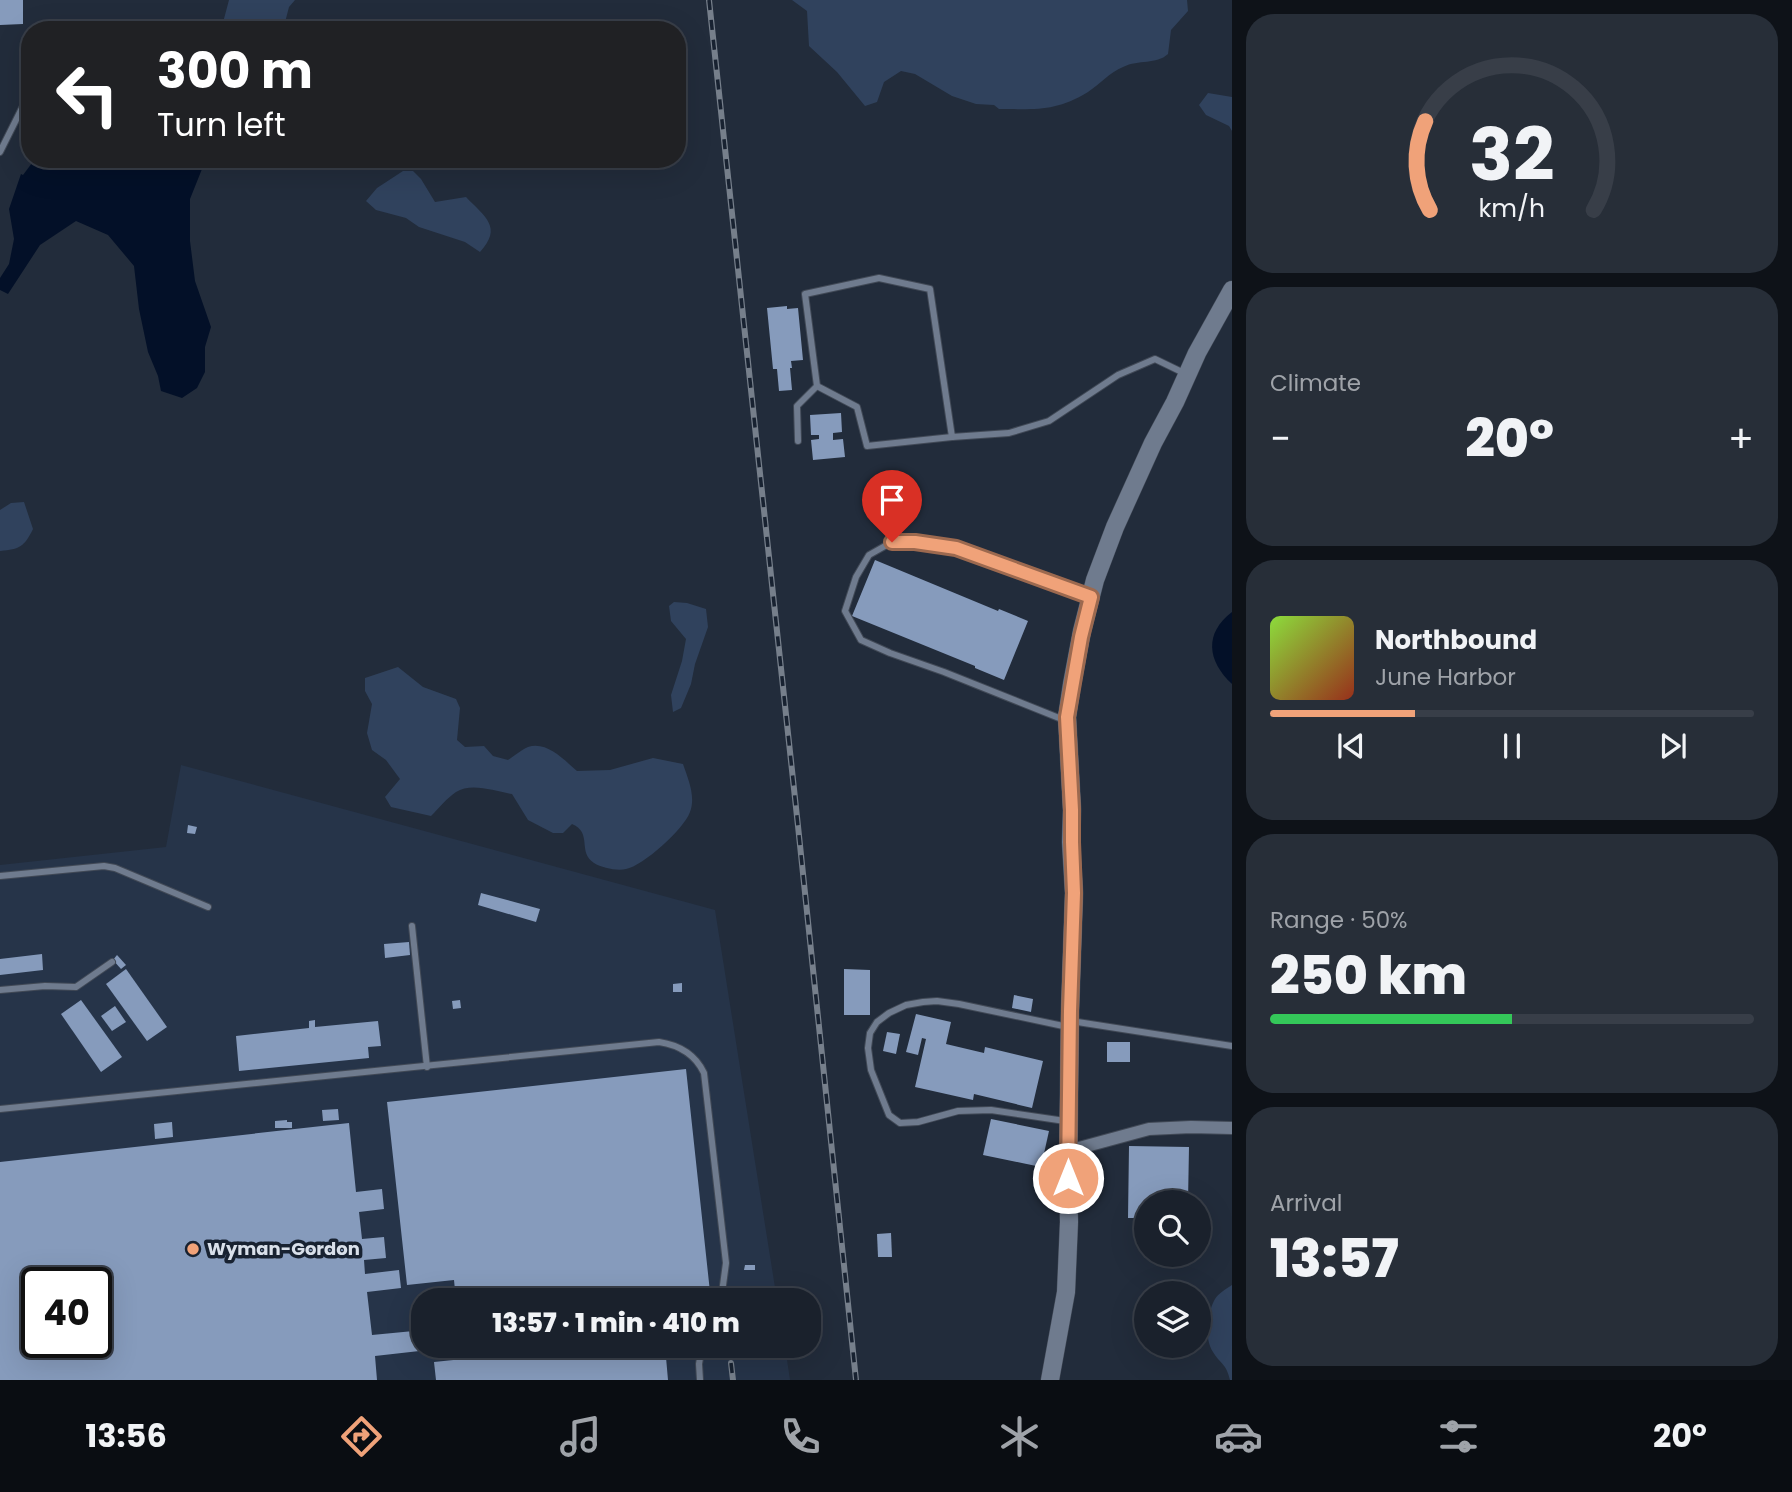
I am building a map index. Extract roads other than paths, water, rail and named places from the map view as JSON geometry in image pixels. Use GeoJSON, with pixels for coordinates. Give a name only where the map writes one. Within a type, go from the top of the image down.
{"type":"FeatureCollection","features":[{"type":"Feature","properties":{"kind":"street"},"geometry":{"type":"LineString","coordinates":[[1050,1380],[1066,1292],[1069,1222],[1074,893],[1067,721],[1072,684],[1095,580],[1115,527],[1197,353],[1232,290]]}},
{"type":"Feature","properties":{"kind":"street"},"geometry":{"type":"LineString","coordinates":[[1068,1151],[1149,1129],[1232,1128]]}},
{"type":"Feature","properties":{"kind":"lane"},"geometry":{"type":"LineString","coordinates":[[0,152],[21,110]]}},
{"type":"Feature","properties":{"kind":"lane"},"geometry":{"type":"LineString","coordinates":[[817,386],[805,294],[879,278],[930,289],[952,437]]}},
{"type":"Feature","properties":{"kind":"lane"},"geometry":{"type":"LineString","coordinates":[[817,386],[857,407],[867,446],[1009,433],[1049,421],[1118,375],[1155,359],[1187,375]]}},
{"type":"Feature","properties":{"kind":"lane"},"geometry":{"type":"LineString","coordinates":[[799,441],[797,406],[817,386]]}},
{"type":"Feature","properties":{"kind":"lane"},"geometry":{"type":"LineString","coordinates":[[1067,721],[861,640],[845,611],[856,578],[869,555],[892,542],[915,542],[956,548],[1091,597]]}},
{"type":"Feature","properties":{"kind":"lane"},"geometry":{"type":"LineString","coordinates":[[0,876],[104,866],[115,868],[208,907]]}},
{"type":"Feature","properties":{"kind":"lane"},"geometry":{"type":"LineString","coordinates":[[412,926],[427,1067]]}},
{"type":"Feature","properties":{"kind":"lane"},"geometry":{"type":"LineString","coordinates":[[0,990],[46,986],[76,987],[112,962]]}},
{"type":"Feature","properties":{"kind":"lane"},"geometry":{"type":"LineString","coordinates":[[1069,1121],[991,1110],[958,1111],[918,1122],[900,1123],[889,1115],[871,1070],[868,1048],[870,1033],[877,1022],[889,1013],[906,1005],[937,1001],[1070,1024],[1232,1046]]}},
{"type":"Feature","properties":{"kind":"lane"},"geometry":{"type":"LineString","coordinates":[[0,1110],[659,1042],[671,1044],[682,1048],[700,1065],[704,1073],[726,1263],[723,1288]]}},
{"type":"Feature","properties":{"kind":"lane"},"geometry":{"type":"LineString","coordinates":[[700,1358],[700,1380]]}},
{"type":"Feature","properties":{"kind":"railway"},"geometry":{"type":"LineString","coordinates":[[709,0],[856,1380]]}},
{"type":"Feature","properties":{"kind":"railway"},"geometry":{"type":"LineString","coordinates":[[731,1363],[733,1380]]}},
{"type":"Feature","properties":{"kind":"place","name":"Wyman-Gordon"},"geometry":{"type":"Point","coordinates":[193,1249]}}]}
